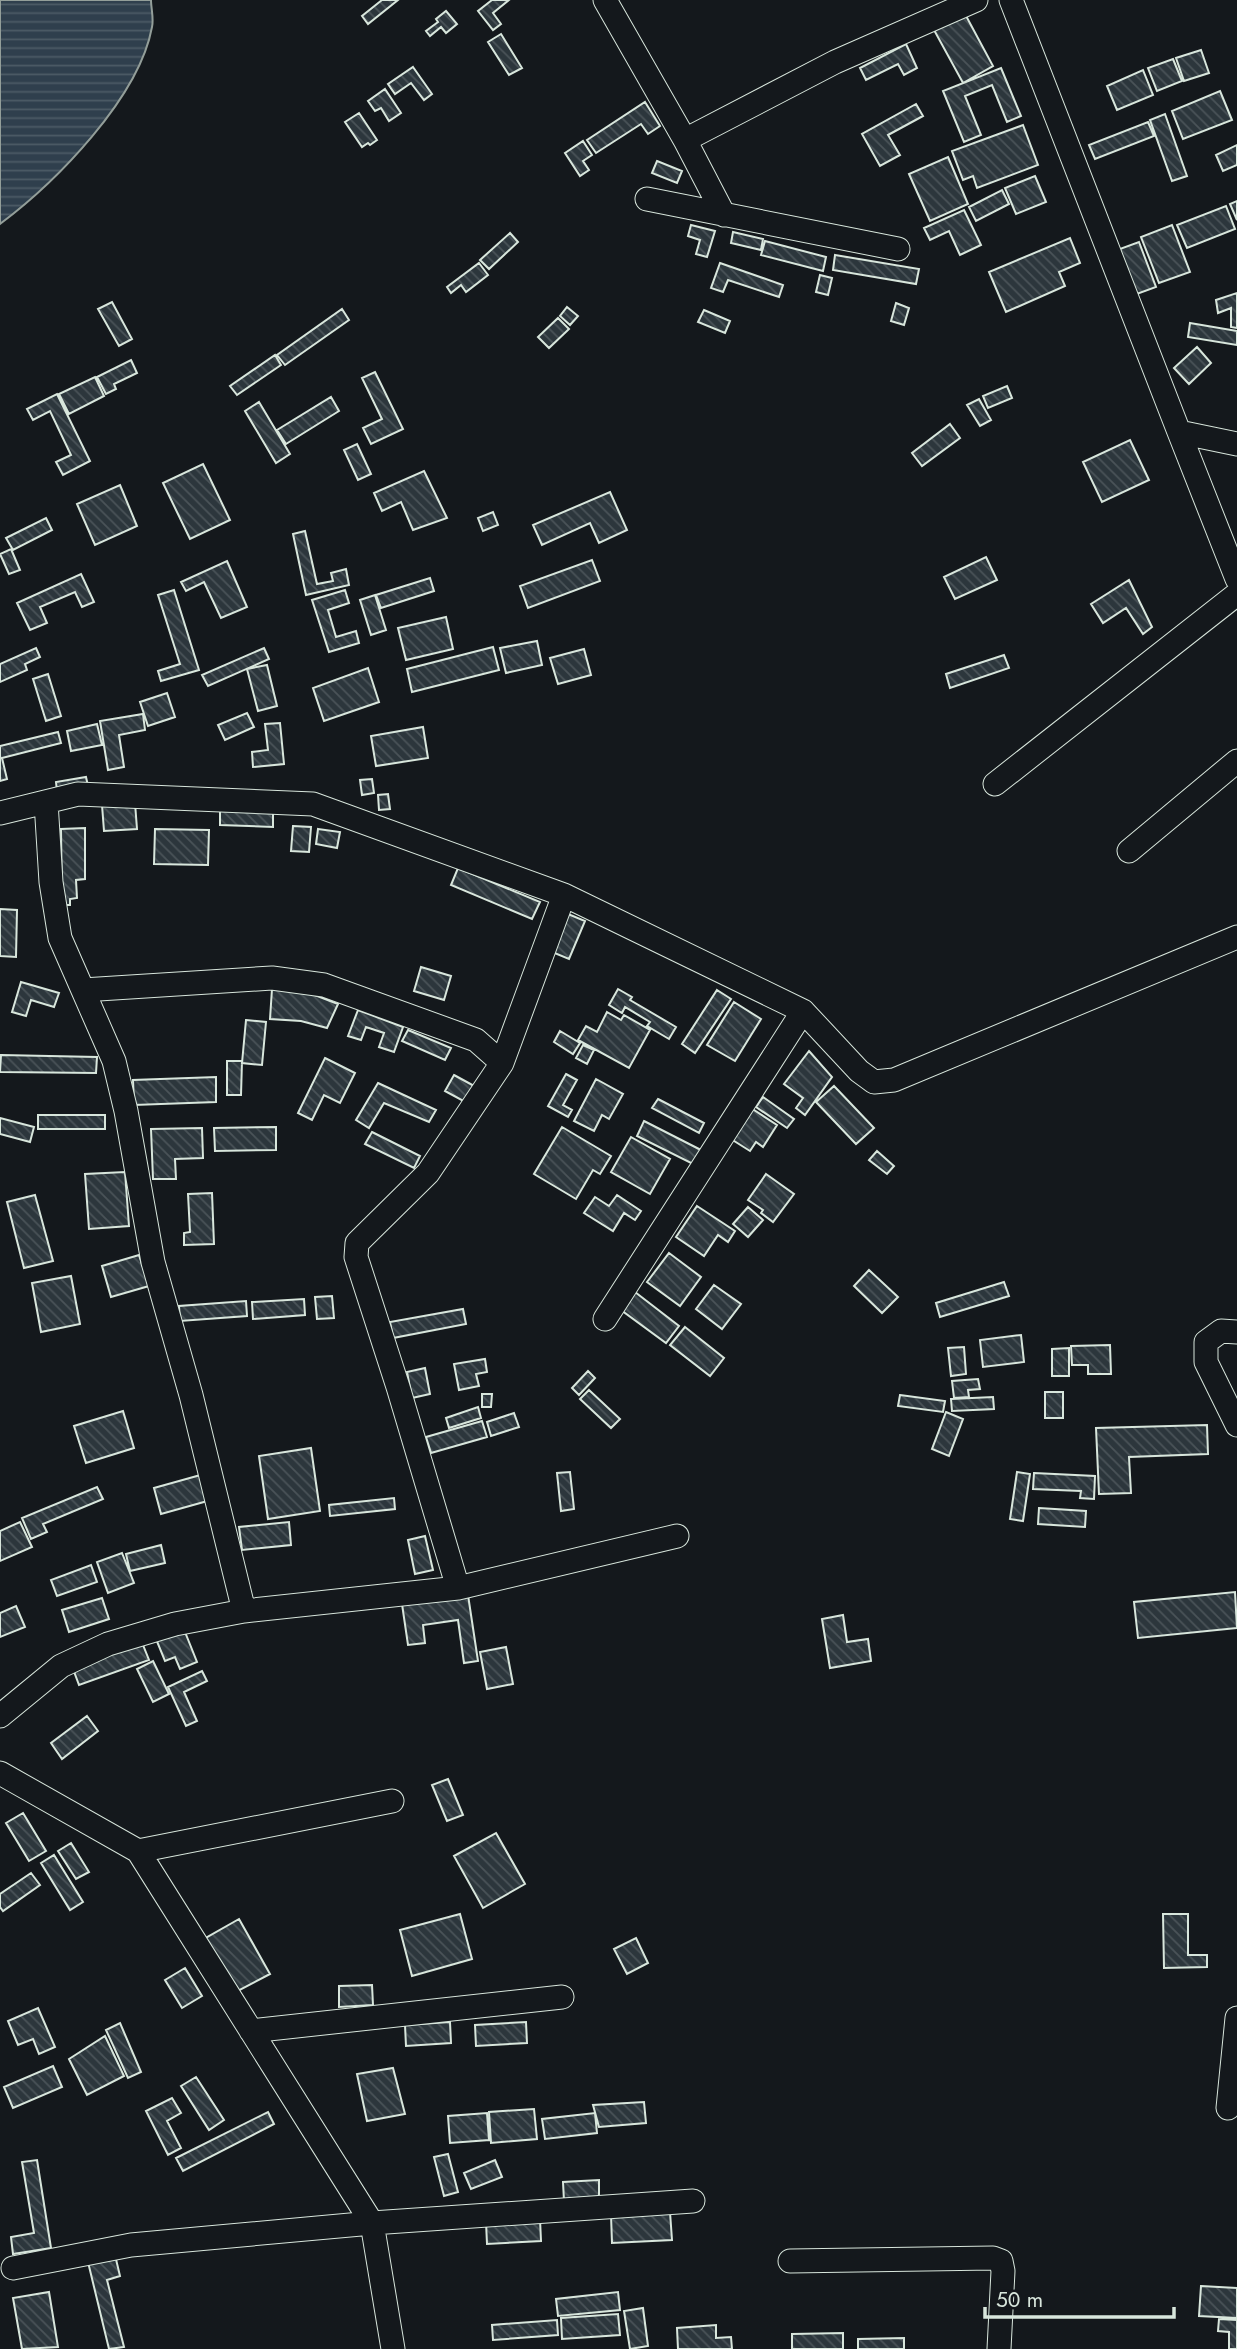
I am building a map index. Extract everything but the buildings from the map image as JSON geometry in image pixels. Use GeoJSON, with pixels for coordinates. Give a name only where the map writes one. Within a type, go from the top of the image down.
{"type":"FeatureCollection","features":[{"type":"Feature","properties":{"kind":"street"},"geometry":{"type":"LineString","coordinates":[[605,0],[685,140],[724,215]]}},
{"type":"Feature","properties":{"kind":"street"},"geometry":{"type":"LineString","coordinates":[[685,140],[835,62],[976,0]]}},
{"type":"Feature","properties":{"kind":"street"},"geometry":{"type":"LineString","coordinates":[[1011,0],[1237,579]]}},
{"type":"Feature","properties":{"kind":"street"},"geometry":{"type":"LineString","coordinates":[[647,199],[898,249]]}},
{"type":"Feature","properties":{"kind":"street"},"geometry":{"type":"LineString","coordinates":[[1179,432],[1237,444]]}},
{"type":"Feature","properties":{"kind":"street"},"geometry":{"type":"LineString","coordinates":[[995,784],[1237,594]]}},
{"type":"Feature","properties":{"kind":"street"},"geometry":{"type":"LineString","coordinates":[[1129,851],[1237,761]]}},
{"type":"Feature","properties":{"kind":"street"},"geometry":{"type":"LineString","coordinates":[[0,813],[78,794],[313,804],[564,895],[803,1011],[859,1071],[874,1082],[894,1080],[1237,937]]}},
{"type":"Feature","properties":{"kind":"street"},"geometry":{"type":"LineString","coordinates":[[46,802],[51,883],[60,938],[114,1060],[127,1111],[153,1262],[191,1395],[244,1612]]}},
{"type":"Feature","properties":{"kind":"street"},"geometry":{"type":"LineString","coordinates":[[458,1588],[356,1257],[357,1243],[428,1173],[502,1063],[564,895]]}},
{"type":"Feature","properties":{"kind":"street"},"geometry":{"type":"LineString","coordinates":[[83,990],[272,978],[324,985],[475,1040],[502,1063]]}},
{"type":"Feature","properties":{"kind":"street"},"geometry":{"type":"LineString","coordinates":[[605,1319],[803,1011]]}},
{"type":"Feature","properties":{"kind":"street"},"geometry":{"type":"LineString","coordinates":[[1237,1332],[1222,1331],[1206,1342],[1206,1362],[1237,1425]]}},
{"type":"Feature","properties":{"kind":"street"},"geometry":{"type":"LineString","coordinates":[[0,1716],[61,1666],[108,1644],[175,1625],[244,1612],[458,1588],[677,1536]]}},
{"type":"Feature","properties":{"kind":"street"},"geometry":{"type":"LineString","coordinates":[[0,1773],[138,1851],[372,2223],[393,2349]]}},
{"type":"Feature","properties":{"kind":"street"},"geometry":{"type":"LineString","coordinates":[[138,1851],[392,1801]]}},
{"type":"Feature","properties":{"kind":"street"},"geometry":{"type":"LineString","coordinates":[[251,2031],[562,1997]]}},
{"type":"Feature","properties":{"kind":"street"},"geometry":{"type":"LineString","coordinates":[[1228,2108],[1237,2018]]}},
{"type":"Feature","properties":{"kind":"street"},"geometry":{"type":"LineString","coordinates":[[13,2268],[131,2245],[372,2223],[692,2201]]}},
{"type":"Feature","properties":{"kind":"street"},"geometry":{"type":"LineString","coordinates":[[790,2261],[993,2258],[1001,2261],[1003,2271],[999,2349]]}},
{"type":"Feature","properties":{"kind":"water"},"geometry":{"type":"Polygon","coordinates":[[[0,0],[151,0],[153,21],[144,54],[131,82],[113,109],[69,162],[0,224],[0,0]]]}}]}
